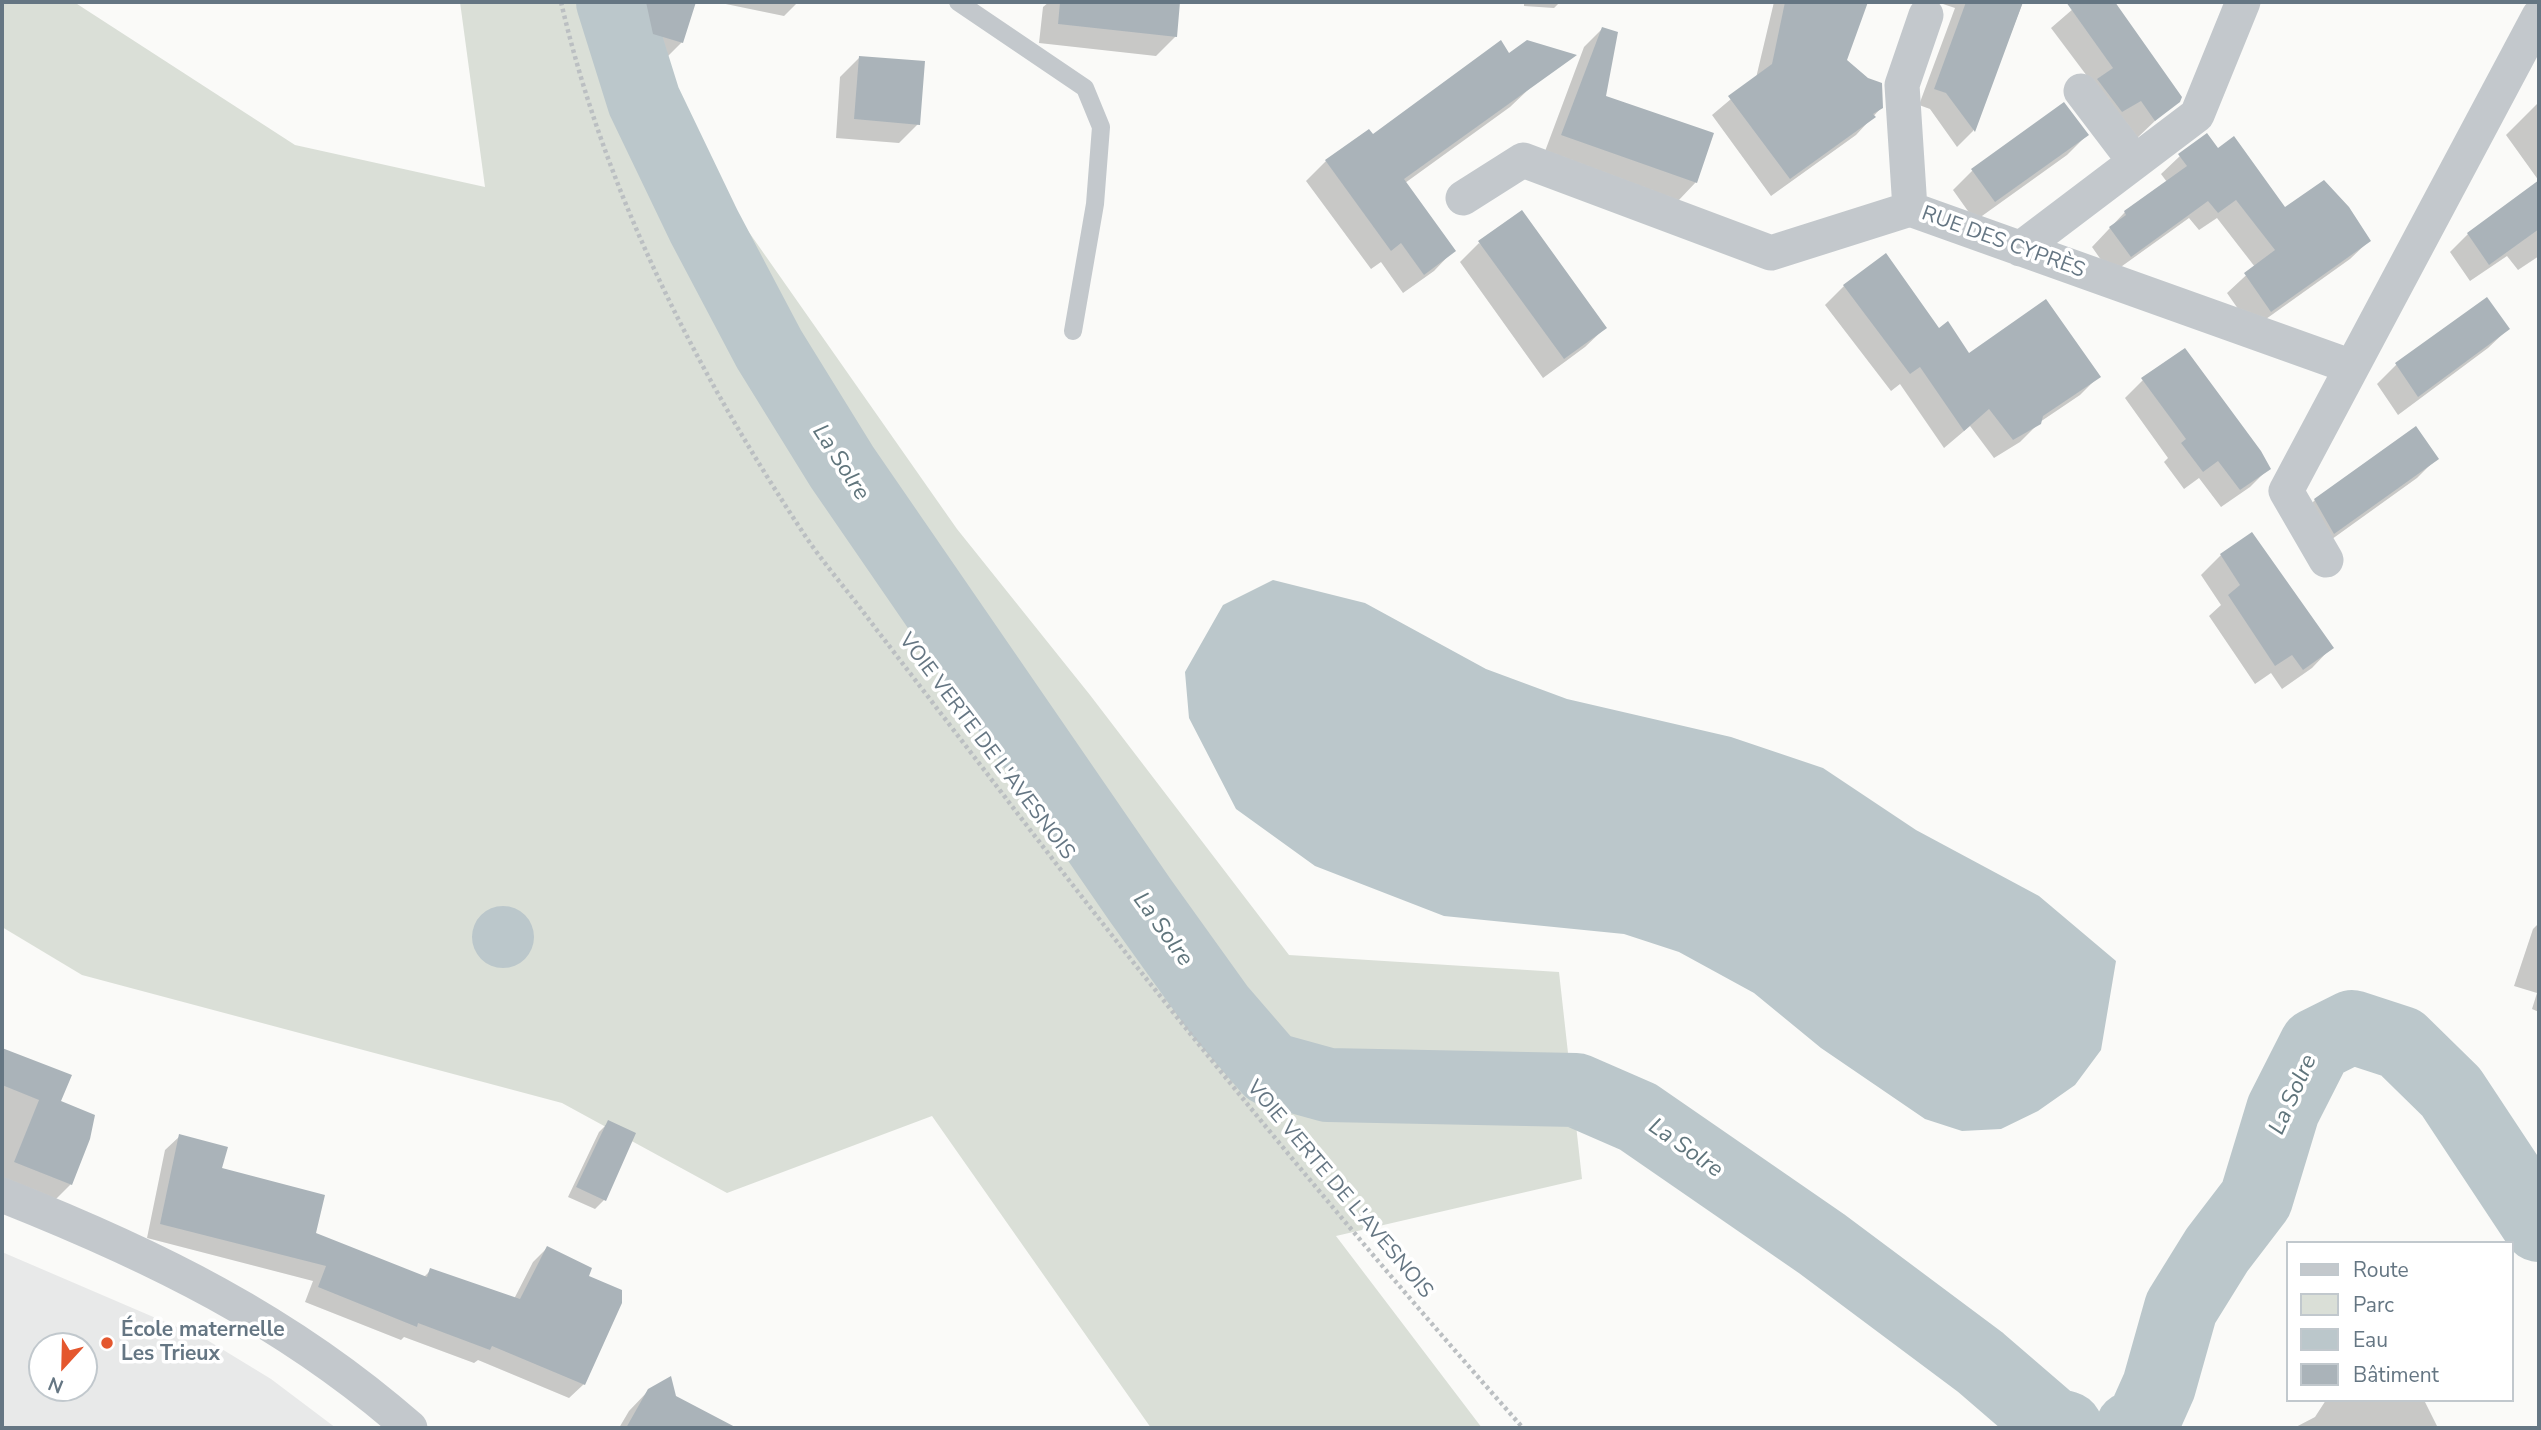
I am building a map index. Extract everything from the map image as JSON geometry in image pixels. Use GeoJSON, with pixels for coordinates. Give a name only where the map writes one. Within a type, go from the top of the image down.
{"type":"FeatureCollection","features":[{"type":"Feature","properties":{"kind":"street"},"geometry":{"type":"LineString","coordinates":[[2020,249],[2197,115],[2243,2]]}},
{"type":"Feature","properties":{"kind":"street"},"geometry":{"type":"LineString","coordinates":[[1910,209],[1902,85],[1926,15]]}},
{"type":"Feature","properties":{"kind":"street"},"geometry":{"type":"LineString","coordinates":[[2326,560],[2286,491],[2539,16]]}},
{"type":"Feature","properties":{"kind":"street"},"geometry":{"type":"LineString","coordinates":[[2081,91],[2135,162]]}},
{"type":"Feature","properties":{"kind":"street","name":"RUE DES CYPRÈS"},"geometry":{"type":"LineString","coordinates":[[1463,198],[1523,160],[1770,253],[1910,209],[2352,367]]}},
{"type":"Feature","properties":{"kind":"street"},"geometry":{"type":"LineString","coordinates":[[2,1195],[108,1237],[261,1316],[368,1391],[410,1428]]}},
{"type":"Feature","properties":{"kind":"lane"},"geometry":{"type":"LineString","coordinates":[[958,2],[1085,88],[1101,127],[1095,204],[1073,331]]}},
{"type":"Feature","properties":{"kind":"path","name":"VOIE VERTE DE L'AVESNOIS"},"geometry":{"type":"LineString","coordinates":[[561,2],[593,111],[654,268],[692,351],[803,534],[1045,850],[1229,1082],[1378,1264],[1523,1428]]}},
{"type":"Feature","properties":{"kind":"shaded area","name":"École maternelle Les Trieux"},"geometry":{"type":"Polygon","coordinates":[[[2,1252],[207,1340],[271,1379],[336,1428],[2,1428],[2,1252]]]}},
{"type":"Feature","properties":{"kind":"green space"},"geometry":{"type":"Polygon","coordinates":[[[2,2],[74,2],[295,145],[485,187],[460,2],[630,2],[725,198],[957,529],[1090,695],[1289,955],[1559,972],[1582,1179],[1336,1236],[1482,1428],[1151,1428],[932,1116],[727,1193],[562,1103],[82,975],[2,927],[2,2]]]}},
{"type":"Feature","properties":{"kind":"water"},"geometry":{"type":"Polygon","coordinates":[[[1273,580],[1365,603],[1486,669],[1567,699],[1731,737],[1823,768],[1916,830],[2039,896],[2116,961],[2101,1050],[2075,1085],[2038,1111],[2001,1129],[1962,1131],[1925,1119],[1821,1048],[1754,993],[1679,952],[1624,934],[1444,916],[1315,866],[1236,809],[1189,718],[1185,672],[1223,605],[1273,580]]]}},
{"type":"Feature","properties":{"kind":"water"},"geometry":{"type":"Polygon","coordinates":[[[497,906],[509,906],[525,915],[532,925],[532,949],[525,959],[509,968],[497,968],[486,963],[477,954],[472,943],[472,931],[477,920],[486,911],[497,906]]]}},
{"type":"Feature","properties":{"kind":"building"},"geometry":{"type":"Polygon","coordinates":[[[646,2],[696,2],[683,43],[653,34],[646,2]]]}},
{"type":"Feature","properties":{"kind":"building"},"geometry":{"type":"Polygon","coordinates":[[[1060,2],[1180,2],[1177,37],[1058,24],[1060,2]]]}},
{"type":"Feature","properties":{"kind":"building"},"geometry":{"type":"Polygon","coordinates":[[[1785,2],[1868,2],[1847,60],[1868,78],[1882,83],[1883,108],[1873,114],[1876,117],[1790,179],[1728,96],[1772,64],[1785,2]]]}},
{"type":"Feature","properties":{"kind":"building"},"geometry":{"type":"Polygon","coordinates":[[[1966,2],[2023,2],[1975,132],[1946,93],[1934,89],[1966,2]]]}},
{"type":"Feature","properties":{"kind":"building"},"geometry":{"type":"Polygon","coordinates":[[[2066,2],[2115,2],[2182,97],[2180,102],[2155,121],[2141,101],[2122,112],[2097,79],[2113,68],[2066,2]]]}},
{"type":"Feature","properties":{"kind":"building"},"geometry":{"type":"Polygon","coordinates":[[[1602,27],[1618,32],[1606,96],[1714,133],[1697,183],[1561,135],[1602,27]]]}},
{"type":"Feature","properties":{"kind":"building"},"geometry":{"type":"Polygon","coordinates":[[[1501,40],[1509,53],[1527,40],[1577,55],[1404,179],[1456,251],[1424,275],[1401,243],[1391,251],[1325,160],[1369,129],[1373,134],[1501,40]]]}},
{"type":"Feature","properties":{"kind":"building"},"geometry":{"type":"Polygon","coordinates":[[[859,56],[925,61],[920,125],[854,119],[859,56]]]}},
{"type":"Feature","properties":{"kind":"building"},"geometry":{"type":"Polygon","coordinates":[[[2064,102],[2089,135],[1995,202],[1971,169],[2064,102]]]}},
{"type":"Feature","properties":{"kind":"building"},"geometry":{"type":"Polygon","coordinates":[[[2207,133],[2218,148],[2234,136],[2285,207],[2324,180],[2349,207],[2371,241],[2271,312],[2244,273],[2275,250],[2236,200],[2218,213],[2208,201],[2131,257],[2109,227],[2126,215],[2124,211],[2187,166],[2178,154],[2207,133]]]}},
{"type":"Feature","properties":{"kind":"building"},"geometry":{"type":"Polygon","coordinates":[[[2539,180],[2539,229],[2489,265],[2467,233],[2539,180]]]}},
{"type":"Feature","properties":{"kind":"building"},"geometry":{"type":"Polygon","coordinates":[[[1522,210],[1607,328],[1564,359],[1478,241],[1522,210]]]}},
{"type":"Feature","properties":{"kind":"building"},"geometry":{"type":"Polygon","coordinates":[[[1886,253],[1939,328],[1948,321],[1969,353],[2046,299],[2101,377],[2043,416],[2041,424],[2013,440],[1989,409],[1964,431],[1920,367],[1910,374],[1843,285],[1886,253]]]}},
{"type":"Feature","properties":{"kind":"building"},"geometry":{"type":"Polygon","coordinates":[[[2487,297],[2510,329],[2418,397],[2395,363],[2487,297]]]}},
{"type":"Feature","properties":{"kind":"building"},"geometry":{"type":"Polygon","coordinates":[[[2185,348],[2261,451],[2271,469],[2240,490],[2218,461],[2203,472],[2181,443],[2186,439],[2141,378],[2185,348]]]}},
{"type":"Feature","properties":{"kind":"building"},"geometry":{"type":"Polygon","coordinates":[[[2416,426],[2439,459],[2334,534],[2314,499],[2416,426]]]}},
{"type":"Feature","properties":{"kind":"building"},"geometry":{"type":"Polygon","coordinates":[[[2252,532],[2334,648],[2303,670],[2292,655],[2275,666],[2228,595],[2240,585],[2220,554],[2252,532]]]}},
{"type":"Feature","properties":{"kind":"building"},"geometry":{"type":"Polygon","coordinates":[[[2,1048],[72,1075],[61,1101],[95,1115],[90,1139],[72,1185],[14,1162],[39,1100],[2,1085],[2,1048]]]}},
{"type":"Feature","properties":{"kind":"building"},"geometry":{"type":"Polygon","coordinates":[[[608,1120],[636,1133],[606,1201],[576,1187],[608,1120]]]}},
{"type":"Feature","properties":{"kind":"building"},"geometry":{"type":"Polygon","coordinates":[[[179,1134],[228,1147],[222,1168],[325,1195],[316,1233],[427,1277],[430,1268],[520,1299],[547,1246],[592,1268],[589,1276],[622,1290],[622,1303],[585,1385],[492,1346],[490,1350],[418,1323],[417,1327],[318,1287],[326,1266],[160,1224],[179,1134]]]}},
{"type":"Feature","properties":{"kind":"building"},"geometry":{"type":"Polygon","coordinates":[[[671,1376],[676,1396],[737,1428],[626,1428],[648,1389],[671,1376]]]}},
{"type":"Feature","properties":{"kind":"waterway","name":"La Solre"},"geometry":{"type":"LineString","coordinates":[[613,2],[644,101],[704,226],[769,349],[842,467],[1140,900],[1219,1010],[1270,1069],[1328,1085],[1576,1090],[1638,1117],[1822,1244],[1980,1362],[2052,1424],[2066,1428]]}},
{"type":"Feature","properties":{"kind":"waterway","name":"La Solre"},"geometry":{"type":"LineString","coordinates":[[2132,1428],[2142,1424],[2159,1386],[2181,1308],[2217,1250],[2256,1199],[2283,1110],[2316,1045],[2352,1027],[2401,1043],[2451,1092],[2539,1225]]}},
{"type":"Feature","properties":{"kind":"place","name":"École maternelle Les Trieux"},"geometry":{"type":"Point","coordinates":[107,1343]}}]}
